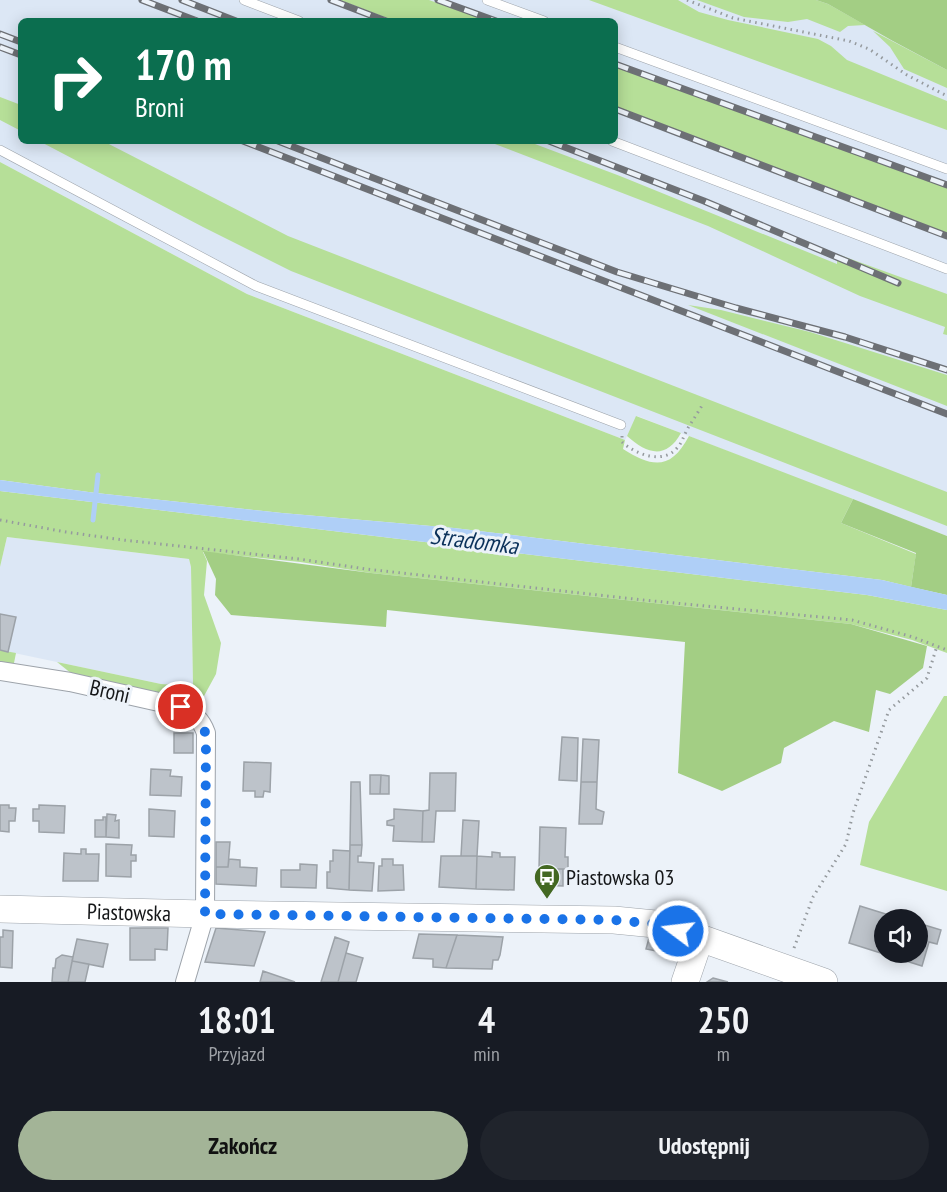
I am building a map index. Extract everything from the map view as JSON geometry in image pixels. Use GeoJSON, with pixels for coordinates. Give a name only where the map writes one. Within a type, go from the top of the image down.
{"type":"FeatureCollection","features":[{"type":"Feature","properties":{"kind":"street","name":"Broni"},"geometry":{"type":"LineString","coordinates":[[0,671],[70,682],[181,707],[196,715],[206,734],[205,914],[185,982]]}},
{"type":"Feature","properties":{"kind":"street","name":"Piastowska"},"geometry":{"type":"LineString","coordinates":[[0,909],[614,920],[655,924],[824,982]]}},
{"type":"Feature","properties":{"kind":"street"},"geometry":{"type":"LineString","coordinates":[[685,982],[700,938]]}},
{"type":"Feature","properties":{"kind":"lane"},"geometry":{"type":"LineString","coordinates":[[244,0],[291,18]]}},
{"type":"Feature","properties":{"kind":"lane"},"geometry":{"type":"LineString","coordinates":[[487,0],[536,18]]}},
{"type":"Feature","properties":{"kind":"lane"},"geometry":{"type":"LineString","coordinates":[[618,48],[947,169]]}},
{"type":"Feature","properties":{"kind":"lane"},"geometry":{"type":"LineString","coordinates":[[618,143],[947,269]]}},
{"type":"Feature","properties":{"kind":"lane"},"geometry":{"type":"LineString","coordinates":[[0,150],[256,286],[621,425]]}},
{"type":"Feature","properties":{"kind":"path"},"geometry":{"type":"LineString","coordinates":[[687,0],[733,18],[849,41],[869,49],[907,75],[947,96]]}},
{"type":"Feature","properties":{"kind":"path"},"geometry":{"type":"LineString","coordinates":[[621,425],[622,442],[630,449],[651,456],[669,455],[676,449],[703,404]]}},
{"type":"Feature","properties":{"kind":"path"},"geometry":{"type":"LineString","coordinates":[[0,520],[123,540],[366,569],[852,620],[947,650]]}},
{"type":"Feature","properties":{"kind":"path"},"geometry":{"type":"LineString","coordinates":[[786,969],[813,897],[846,844],[853,813],[890,710],[927,678],[937,646]]}},
{"type":"Feature","properties":{"kind":"shaded area"},"geometry":{"type":"Polygon","coordinates":[[[0,0],[816,0],[828,4],[947,70],[947,536],[637,416],[625,440],[247,294],[0,162],[0,0]]]}},
{"type":"Feature","properties":{"kind":"shaded area"},"geometry":{"type":"Polygon","coordinates":[[[7,537],[189,559],[193,687],[161,684],[0,650],[0,567],[7,537]]]}},
{"type":"Feature","properties":{"kind":"green space"},"geometry":{"type":"Polygon","coordinates":[[[340,0],[429,0],[480,18],[387,18],[340,0]]]}},
{"type":"Feature","properties":{"kind":"green space"},"geometry":{"type":"Polygon","coordinates":[[[589,0],[678,0],[699,12],[818,39],[831,46],[847,60],[947,101],[947,130],[589,0]]]}},
{"type":"Feature","properties":{"kind":"green space"},"geometry":{"type":"Polygon","coordinates":[[[697,0],[816,0],[828,4],[865,25],[848,26],[840,32],[807,19],[788,22],[744,17],[697,0]]]}},
{"type":"Feature","properties":{"kind":"green space"},"geometry":{"type":"Polygon","coordinates":[[[816,0],[947,0],[947,70],[828,4],[816,0]]]}},
{"type":"Feature","properties":{"kind":"green space"},"geometry":{"type":"Polygon","coordinates":[[[873,31],[947,70],[947,88],[904,69],[890,47],[873,31]]]}},
{"type":"Feature","properties":{"kind":"green space"},"geometry":{"type":"Polygon","coordinates":[[[618,68],[947,187],[947,233],[618,107],[618,68]]]}},
{"type":"Feature","properties":{"kind":"green space"},"geometry":{"type":"Polygon","coordinates":[[[0,97],[18,104],[18,129],[0,120],[0,97]]]}},
{"type":"Feature","properties":{"kind":"green space"},"geometry":{"type":"Polygon","coordinates":[[[45,144],[109,144],[288,236],[947,492],[947,526],[291,271],[45,144]]]}},
{"type":"Feature","properties":{"kind":"green space"},"geometry":{"type":"Polygon","coordinates":[[[495,144],[535,144],[837,264],[837,254],[947,294],[947,335],[943,334],[945,327],[860,296],[708,226],[495,144]]]}},
{"type":"Feature","properties":{"kind":"green space"},"geometry":{"type":"Polygon","coordinates":[[[0,162],[247,294],[625,440],[623,449],[643,460],[660,462],[668,460],[682,447],[689,436],[853,499],[841,523],[916,554],[911,587],[882,580],[454,528],[282,513],[0,480],[0,162]]]}},
{"type":"Feature","properties":{"kind":"green space"},"geometry":{"type":"Polygon","coordinates":[[[688,305],[721,310],[810,332],[947,375],[947,406],[688,305]]]}},
{"type":"Feature","properties":{"kind":"green space"},"geometry":{"type":"Polygon","coordinates":[[[636,416],[681,433],[675,442],[663,451],[649,450],[627,436],[636,416]]]}},
{"type":"Feature","properties":{"kind":"green space"},"geometry":{"type":"Polygon","coordinates":[[[0,491],[867,595],[947,610],[947,653],[912,640],[851,624],[371,573],[300,562],[203,552],[207,561],[204,595],[221,643],[216,674],[204,696],[187,703],[77,678],[57,662],[161,684],[193,686],[189,559],[7,537],[0,567],[0,491]]]}},
{"type":"Feature","properties":{"kind":"green space"},"geometry":{"type":"Polygon","coordinates":[[[853,499],[947,536],[947,595],[911,587],[916,553],[841,523],[853,499]]]}},
{"type":"Feature","properties":{"kind":"green space"},"geometry":{"type":"Polygon","coordinates":[[[203,551],[371,573],[851,624],[927,646],[923,668],[890,694],[876,690],[869,732],[834,721],[784,748],[781,763],[722,791],[678,773],[685,642],[387,610],[386,627],[231,615],[215,595],[216,579],[203,551]]]}},
{"type":"Feature","properties":{"kind":"green space"},"geometry":{"type":"Polygon","coordinates":[[[0,650],[16,653],[14,663],[0,664],[0,650]]]}},
{"type":"Feature","properties":{"kind":"green space"},"geometry":{"type":"Polygon","coordinates":[[[944,696],[947,696],[947,891],[860,865],[869,822],[944,696]]]}},
{"type":"Feature","properties":{"kind":"water"},"geometry":{"type":"Polygon","coordinates":[[[0,480],[282,513],[454,528],[882,580],[947,595],[947,610],[867,595],[0,491],[0,480]]]}},
{"type":"Feature","properties":{"kind":"building"},"geometry":{"type":"Polygon","coordinates":[[[0,614],[16,617],[8,652],[0,650],[0,614]]]}},
{"type":"Feature","properties":{"kind":"building"},"geometry":{"type":"Polygon","coordinates":[[[174,733],[193,733],[193,753],[174,753],[174,733]]]}},
{"type":"Feature","properties":{"kind":"building"},"geometry":{"type":"Polygon","coordinates":[[[562,737],[578,738],[577,781],[559,780],[562,737]]]}},
{"type":"Feature","properties":{"kind":"building"},"geometry":{"type":"Polygon","coordinates":[[[583,739],[599,740],[597,782],[581,782],[583,739]]]}},
{"type":"Feature","properties":{"kind":"building"},"geometry":{"type":"Polygon","coordinates":[[[244,762],[271,763],[270,792],[264,791],[263,797],[255,797],[255,791],[243,791],[244,762]]]}},
{"type":"Feature","properties":{"kind":"building"},"geometry":{"type":"Polygon","coordinates":[[[151,769],[171,770],[170,776],[182,777],[181,796],[150,795],[151,769]]]}},
{"type":"Feature","properties":{"kind":"building"},"geometry":{"type":"Polygon","coordinates":[[[430,773],[456,773],[455,811],[436,811],[434,842],[422,842],[423,811],[429,810],[430,773]]]}},
{"type":"Feature","properties":{"kind":"building"},"geometry":{"type":"Polygon","coordinates":[[[370,775],[381,775],[380,794],[370,794],[370,775]]]}},
{"type":"Feature","properties":{"kind":"building"},"geometry":{"type":"Polygon","coordinates":[[[381,775],[389,776],[389,794],[380,794],[381,775]]]}},
{"type":"Feature","properties":{"kind":"building"},"geometry":{"type":"Polygon","coordinates":[[[351,782],[360,782],[362,845],[350,845],[351,782]]]}},
{"type":"Feature","properties":{"kind":"building"},"geometry":{"type":"Polygon","coordinates":[[[581,782],[597,782],[596,809],[604,812],[602,824],[579,824],[581,782]]]}},
{"type":"Feature","properties":{"kind":"building"},"geometry":{"type":"Polygon","coordinates":[[[0,805],[16,808],[15,821],[9,821],[9,832],[0,831],[0,805]]]}},
{"type":"Feature","properties":{"kind":"building"},"geometry":{"type":"Polygon","coordinates":[[[39,805],[65,806],[64,833],[39,832],[39,821],[33,821],[33,809],[39,809],[39,805]]]}},
{"type":"Feature","properties":{"kind":"building"},"geometry":{"type":"Polygon","coordinates":[[[149,809],[175,811],[174,837],[149,836],[149,809]]]}},
{"type":"Feature","properties":{"kind":"building"},"geometry":{"type":"Polygon","coordinates":[[[394,809],[423,811],[422,842],[393,841],[394,826],[387,825],[387,821],[394,819],[394,809]]]}},
{"type":"Feature","properties":{"kind":"building"},"geometry":{"type":"Polygon","coordinates":[[[107,814],[116,815],[115,821],[119,820],[119,838],[106,837],[107,814]]]}},
{"type":"Feature","properties":{"kind":"building"},"geometry":{"type":"Polygon","coordinates":[[[103,817],[106,817],[106,837],[95,837],[95,820],[103,820],[103,817]]]}},
{"type":"Feature","properties":{"kind":"building"},"geometry":{"type":"Polygon","coordinates":[[[463,820],[479,821],[477,856],[461,856],[463,820]]]}},
{"type":"Feature","properties":{"kind":"building"},"geometry":{"type":"Polygon","coordinates":[[[540,827],[566,828],[565,857],[568,857],[568,869],[539,869],[540,827]]]}},
{"type":"Feature","properties":{"kind":"building"},"geometry":{"type":"Polygon","coordinates":[[[216,842],[230,842],[228,867],[216,867],[216,842]]]}},
{"type":"Feature","properties":{"kind":"building"},"geometry":{"type":"Polygon","coordinates":[[[106,844],[132,845],[131,855],[136,855],[136,861],[131,861],[131,877],[106,876],[106,844]]]}},
{"type":"Feature","properties":{"kind":"building"},"geometry":{"type":"Polygon","coordinates":[[[350,845],[362,845],[358,862],[374,863],[372,891],[349,890],[350,845]]]}},
{"type":"Feature","properties":{"kind":"building"},"geometry":{"type":"Polygon","coordinates":[[[81,849],[86,849],[86,854],[99,854],[98,881],[63,881],[64,853],[81,854],[81,849]]]}},
{"type":"Feature","properties":{"kind":"building"},"geometry":{"type":"Polygon","coordinates":[[[333,850],[350,851],[349,890],[327,888],[327,872],[330,872],[330,861],[333,861],[333,850]]]}},
{"type":"Feature","properties":{"kind":"building"},"geometry":{"type":"Polygon","coordinates":[[[492,852],[500,853],[500,857],[515,857],[514,890],[476,889],[477,856],[492,857],[492,852]]]}},
{"type":"Feature","properties":{"kind":"building"},"geometry":{"type":"Polygon","coordinates":[[[441,856],[477,856],[476,889],[439,887],[441,856]]]}},
{"type":"Feature","properties":{"kind":"building"},"geometry":{"type":"Polygon","coordinates":[[[229,859],[240,860],[240,867],[257,868],[256,886],[216,884],[216,867],[228,867],[229,859]]]}},
{"type":"Feature","properties":{"kind":"building"},"geometry":{"type":"Polygon","coordinates":[[[382,859],[393,859],[393,865],[403,865],[404,890],[378,891],[379,866],[382,866],[382,859]]]}},
{"type":"Feature","properties":{"kind":"building"},"geometry":{"type":"Polygon","coordinates":[[[300,864],[317,865],[316,888],[281,887],[281,870],[300,870],[300,864]]]}},
{"type":"Feature","properties":{"kind":"building"},"geometry":{"type":"Polygon","coordinates":[[[539,869],[563,869],[563,886],[538,885],[539,869]]]}},
{"type":"Feature","properties":{"kind":"building"},"geometry":{"type":"Polygon","coordinates":[[[860,906],[874,910],[874,951],[849,943],[860,906]]]}},
{"type":"Feature","properties":{"kind":"building"},"geometry":{"type":"Polygon","coordinates":[[[928,926],[941,930],[937,944],[929,942],[928,945],[928,926]]]}},
{"type":"Feature","properties":{"kind":"building"},"geometry":{"type":"Polygon","coordinates":[[[130,928],[168,928],[167,950],[155,949],[155,960],[130,960],[130,928]]]}},
{"type":"Feature","properties":{"kind":"building"},"geometry":{"type":"Polygon","coordinates":[[[216,928],[265,932],[254,966],[205,962],[216,928]]]}},
{"type":"Feature","properties":{"kind":"building"},"geometry":{"type":"Polygon","coordinates":[[[3,930],[13,931],[12,968],[0,967],[0,937],[3,937],[3,930]]]}},
{"type":"Feature","properties":{"kind":"building"},"geometry":{"type":"Polygon","coordinates":[[[419,934],[457,935],[446,968],[433,967],[433,959],[413,958],[419,934]]]}},
{"type":"Feature","properties":{"kind":"building"},"geometry":{"type":"Polygon","coordinates":[[[457,935],[503,937],[500,955],[498,960],[493,960],[492,969],[446,968],[457,935]]]}},
{"type":"Feature","properties":{"kind":"building"},"geometry":{"type":"Polygon","coordinates":[[[335,937],[349,942],[338,982],[321,982],[335,937]]]}},
{"type":"Feature","properties":{"kind":"building"},"geometry":{"type":"Polygon","coordinates":[[[649,938],[664,941],[662,952],[646,949],[649,938]]]}},
{"type":"Feature","properties":{"kind":"building"},"geometry":{"type":"Polygon","coordinates":[[[77,939],[108,944],[103,967],[72,961],[77,939]]]}},
{"type":"Feature","properties":{"kind":"building"},"geometry":{"type":"Polygon","coordinates":[[[346,953],[363,958],[356,982],[338,982],[346,953]]]}},
{"type":"Feature","properties":{"kind":"building"},"geometry":{"type":"Polygon","coordinates":[[[62,955],[73,957],[68,982],[52,982],[56,959],[62,955]]]}},
{"type":"Feature","properties":{"kind":"building"},"geometry":{"type":"Polygon","coordinates":[[[72,961],[89,964],[85,982],[68,982],[72,961]]]}},
{"type":"Feature","properties":{"kind":"building"},"geometry":{"type":"Polygon","coordinates":[[[263,971],[295,982],[260,982],[263,971]]]}},
{"type":"Feature","properties":{"kind":"building"},"geometry":{"type":"Polygon","coordinates":[[[713,978],[728,982],[707,982],[713,978]]]}},
{"type":"Feature","properties":{"kind":"waterway","name":"Stradomka"},"geometry":{"type":"LineString","coordinates":[[93,520],[98,475]]}},
{"type":"Feature","properties":{"kind":"railway"},"geometry":{"type":"LineString","coordinates":[[142,0],[189,18]]}},
{"type":"Feature","properties":{"kind":"railway"},"geometry":{"type":"LineString","coordinates":[[182,0],[228,18]]}},
{"type":"Feature","properties":{"kind":"railway"},"geometry":{"type":"LineString","coordinates":[[331,0],[378,18]]}},
{"type":"Feature","properties":{"kind":"railway"},"geometry":{"type":"LineString","coordinates":[[438,0],[488,18]]}},
{"type":"Feature","properties":{"kind":"railway"},"geometry":{"type":"LineString","coordinates":[[0,34],[18,41]]}},
{"type":"Feature","properties":{"kind":"railway"},"geometry":{"type":"LineString","coordinates":[[0,47],[18,54]]}},
{"type":"Feature","properties":{"kind":"railway"},"geometry":{"type":"LineString","coordinates":[[618,65],[947,185]]}},
{"type":"Feature","properties":{"kind":"railway"},"geometry":{"type":"LineString","coordinates":[[618,110],[947,236]]}},
{"type":"Feature","properties":{"kind":"railway"},"geometry":{"type":"LineString","coordinates":[[251,144],[947,414]]}},
{"type":"Feature","properties":{"kind":"railway"},"geometry":{"type":"LineString","coordinates":[[286,144],[617,272],[736,308],[845,337],[947,370]]}},
{"type":"Feature","properties":{"kind":"railway"},"geometry":{"type":"LineString","coordinates":[[557,144],[704,201],[898,283]]}},
{"type":"Feature","properties":{"kind":"place","name":"Piastowska 03"},"geometry":{"type":"Point","coordinates":[547,900]}},
{"type":"Feature","properties":{"kind":"route"},"geometry":{"type":"LineString","coordinates":[[181,707],[196,715],[206,734],[205,914],[614,920],[655,924],[678,931]]}}]}
